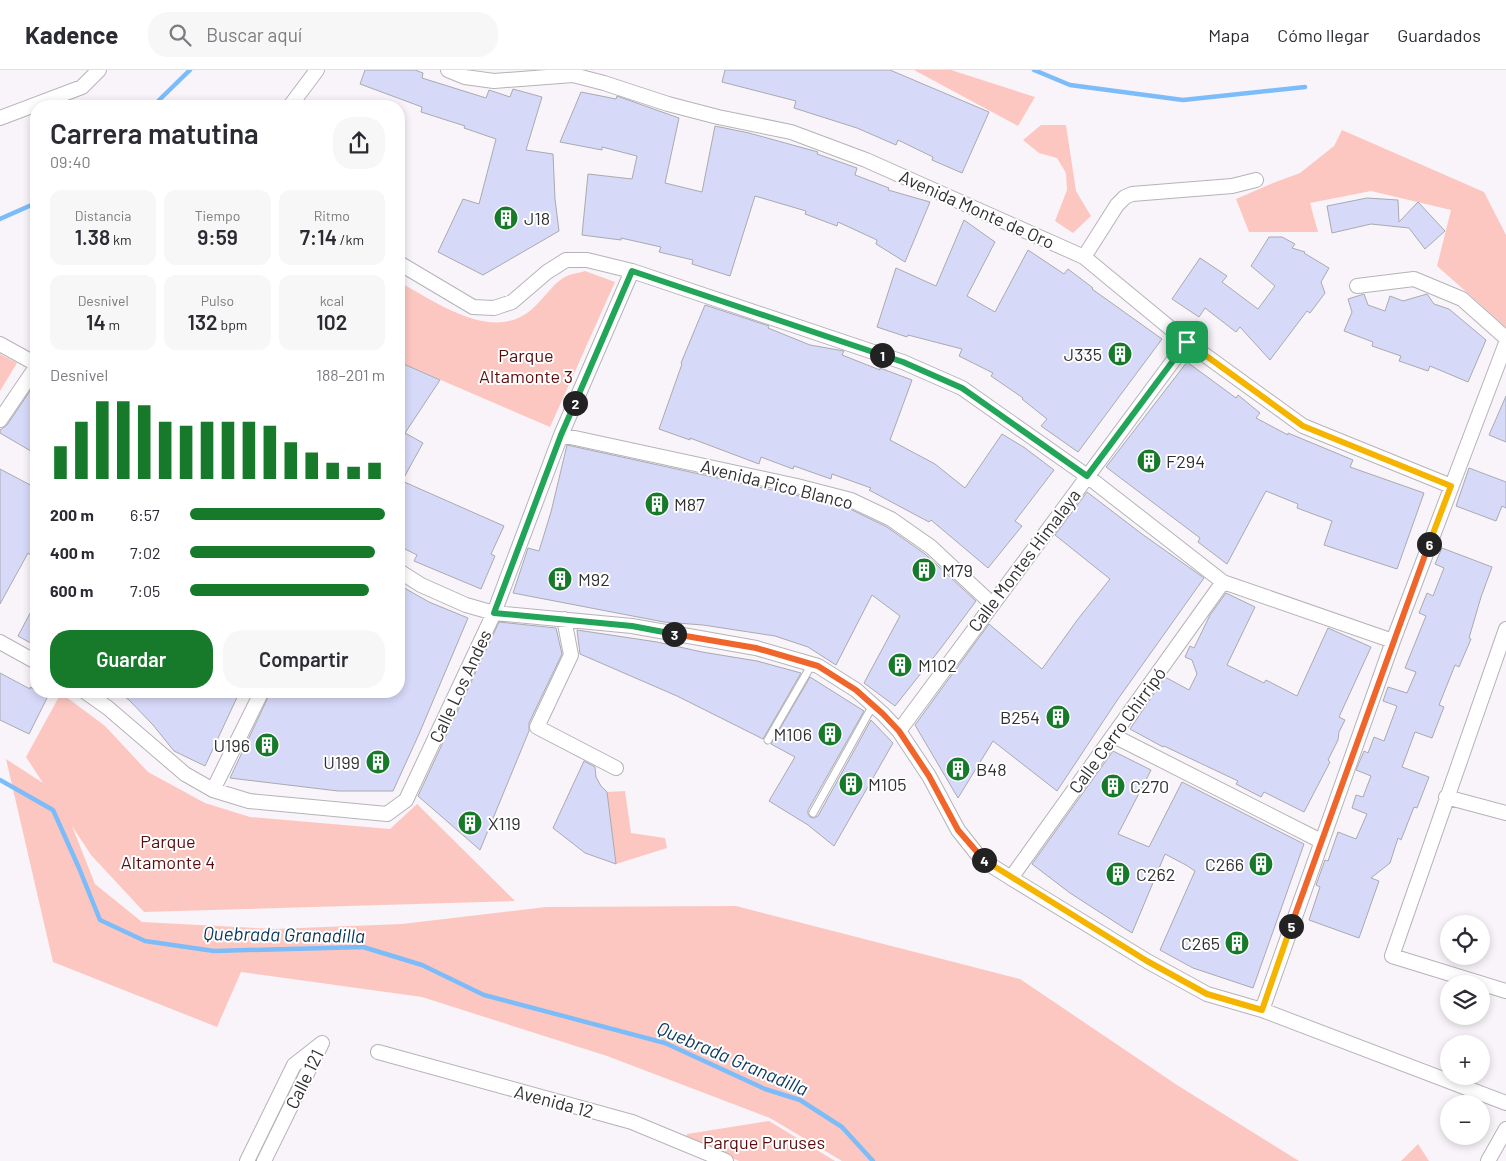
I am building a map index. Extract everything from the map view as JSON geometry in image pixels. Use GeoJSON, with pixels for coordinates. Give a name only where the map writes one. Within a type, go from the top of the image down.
{"type":"FeatureCollection","features":[{"type":"Feature","properties":{"kind":"street"},"geometry":{"type":"LineString","coordinates":[[46,100],[82,86],[99,70]]}},
{"type":"Feature","properties":{"kind":"street"},"geometry":{"type":"LineString","coordinates":[[294,100],[317,70]]}},
{"type":"Feature","properties":{"kind":"street","name":"Avenida Monte de Oro"},"geometry":{"type":"LineString","coordinates":[[448,70],[465,77],[494,81],[573,75],[668,104],[718,117],[791,132],[866,160],[1084,257],[1187,342],[1303,426],[1451,486]]}},
{"type":"Feature","properties":{"kind":"street"},"geometry":{"type":"LineString","coordinates":[[0,118],[30,106]]}},
{"type":"Feature","properties":{"kind":"street"},"geometry":{"type":"LineString","coordinates":[[1084,257],[1117,204],[1124,197],[1132,194],[1232,186],[1256,180]]}},
{"type":"Feature","properties":{"kind":"street"},"geometry":{"type":"LineString","coordinates":[[405,267],[473,307],[494,308],[512,302],[547,272],[566,260],[587,260],[632,271],[903,362],[962,388],[1087,476],[1223,582],[1393,641]]}},
{"type":"Feature","properties":{"kind":"street","name":"Calle Los Andes"},"geometry":{"type":"LineString","coordinates":[[213,790],[250,801],[387,814],[406,800],[494,613],[561,435],[632,271]]}},
{"type":"Feature","properties":{"kind":"street"},"geometry":{"type":"LineString","coordinates":[[1357,286],[1414,279],[1462,299],[1506,338]]}},
{"type":"Feature","properties":{"kind":"street","name":"Calle Montes Himalaya"},"geometry":{"type":"LineString","coordinates":[[899,731],[1187,342]]}},
{"type":"Feature","properties":{"kind":"street"},"geometry":{"type":"LineString","coordinates":[[1262,1010],[1393,641],[1506,343]]}},
{"type":"Feature","properties":{"kind":"street"},"geometry":{"type":"LineString","coordinates":[[0,344],[30,362]]}},
{"type":"Feature","properties":{"kind":"street"},"geometry":{"type":"LineString","coordinates":[[0,420],[30,374]]}},
{"type":"Feature","properties":{"kind":"street","name":"Avenida Pico Blanco"},"geometry":{"type":"LineString","coordinates":[[561,435],[797,486],[851,500],[891,519],[931,547],[992,604]]}},
{"type":"Feature","properties":{"kind":"street"},"geometry":{"type":"LineString","coordinates":[[405,575],[466,606],[494,613],[632,626],[756,648],[818,666],[856,690],[899,731],[929,776],[958,830],[981,859],[1010,878],[1147,961],[1207,994],[1262,1010],[1506,1104]]}},
{"type":"Feature","properties":{"kind":"street","name":"Calle Cerro Chirripó"},"geometry":{"type":"LineString","coordinates":[[1010,878],[1223,582]]}},
{"type":"Feature","properties":{"kind":"street"},"geometry":{"type":"LineString","coordinates":[[564,619],[571,655],[536,727],[616,768]]}},
{"type":"Feature","properties":{"kind":"street"},"geometry":{"type":"LineString","coordinates":[[1505,633],[1446,796],[1392,956],[1506,991]]}},
{"type":"Feature","properties":{"kind":"street"},"geometry":{"type":"LineString","coordinates":[[0,642],[30,659]]}},
{"type":"Feature","properties":{"kind":"street"},"geometry":{"type":"LineString","coordinates":[[94,698],[185,774],[213,790],[259,698]]}},
{"type":"Feature","properties":{"kind":"street"},"geometry":{"type":"LineString","coordinates":[[1114,736],[1321,840]]}},
{"type":"Feature","properties":{"kind":"street"},"geometry":{"type":"LineString","coordinates":[[1446,796],[1506,813]]}},
{"type":"Feature","properties":{"kind":"street","name":"Calle 121"},"geometry":{"type":"LineString","coordinates":[[247,1161],[294,1065],[322,1043],[264,1161]]}},
{"type":"Feature","properties":{"kind":"street","name":"Avenida 12"},"geometry":{"type":"LineString","coordinates":[[378,1052],[632,1122],[726,1161]]}},
{"type":"Feature","properties":{"kind":"street"},"geometry":{"type":"LineString","coordinates":[[1488,1161],[1506,1129]]}},
{"type":"Feature","properties":{"kind":"lane"},"geometry":{"type":"LineString","coordinates":[[768,740],[812,664]]}},
{"type":"Feature","properties":{"kind":"lane"},"geometry":{"type":"LineString","coordinates":[[814,813],[873,705]]}},
{"type":"Feature","properties":{"kind":"green space"},"geometry":{"type":"Polygon","coordinates":[[[914,70],[951,70],[1035,97],[1018,126],[914,70]]]}},
{"type":"Feature","properties":{"kind":"green space"},"geometry":{"type":"Polygon","coordinates":[[[1041,125],[1066,125],[1076,191],[1091,216],[1073,233],[1055,221],[1067,190],[1066,173],[1057,158],[1039,153],[1023,140],[1041,125]]]}},
{"type":"Feature","properties":{"kind":"green space"},"geometry":{"type":"Polygon","coordinates":[[[1342,130],[1484,192],[1506,235],[1506,327],[1437,266],[1451,210],[1371,191],[1310,203],[1318,232],[1249,232],[1236,199],[1300,173],[1334,146],[1342,130]]]}},
{"type":"Feature","properties":{"kind":"green space","name":"Parque Altamonte 3"},"geometry":{"type":"Polygon","coordinates":[[[585,271],[615,282],[550,427],[405,365],[405,285],[447,309],[464,316],[482,321],[499,322],[516,319],[531,310],[554,285],[571,275],[585,271]]]}},
{"type":"Feature","properties":{"kind":"green space"},"geometry":{"type":"Polygon","coordinates":[[[0,354],[17,363],[0,391],[0,354]]]}},
{"type":"Feature","properties":{"kind":"green space","name":"Parque Altamonte 4"},"geometry":{"type":"Polygon","coordinates":[[[58,698],[68,698],[105,726],[148,772],[205,803],[250,817],[390,829],[417,804],[515,901],[144,912],[91,855],[72,826],[95,884],[142,922],[274,929],[402,924],[546,907],[736,906],[1020,979],[1177,1085],[1299,1161],[842,1161],[770,1118],[607,1056],[422,997],[241,972],[217,1027],[53,962],[6,759],[43,783],[26,757],[58,698]]]}},
{"type":"Feature","properties":{"kind":"green space"},"geometry":{"type":"Polygon","coordinates":[[[625,791],[631,833],[665,838],[667,848],[616,864],[607,792],[625,791]]]}},
{"type":"Feature","properties":{"kind":"green space","name":"Parque Puruses"},"geometry":{"type":"Polygon","coordinates":[[[769,1121],[835,1161],[739,1161],[685,1139],[687,1134],[769,1121]]]}},
{"type":"Feature","properties":{"kind":"green space"},"geometry":{"type":"Polygon","coordinates":[[[1418,1144],[1429,1161],[1401,1161],[1418,1144]]]}},
{"type":"Feature","properties":{"kind":"building","name":"J18"},"geometry":{"type":"Polygon","coordinates":[[[365,70],[415,70],[423,73],[422,78],[486,98],[489,90],[510,97],[513,89],[542,97],[526,150],[553,154],[555,199],[559,231],[483,275],[438,252],[463,199],[479,204],[496,139],[464,128],[465,126],[421,112],[422,107],[360,84],[365,70]]]}},
{"type":"Feature","properties":{"kind":"building"},"geometry":{"type":"Polygon","coordinates":[[[725,70],[890,70],[989,112],[962,173],[932,160],[933,157],[898,140],[896,145],[857,128],[794,108],[796,101],[722,82],[725,70]]]}},
{"type":"Feature","properties":{"kind":"building"},"geometry":{"type":"Polygon","coordinates":[[[581,92],[616,99],[617,96],[679,118],[665,183],[702,192],[715,126],[749,133],[818,152],[817,154],[857,168],[855,175],[889,188],[888,190],[930,202],[905,262],[876,244],[877,240],[838,222],[837,226],[805,214],[806,211],[755,196],[730,276],[692,264],[693,260],[659,252],[661,247],[621,238],[621,240],[582,235],[588,174],[632,179],[637,156],[602,147],[602,150],[560,142],[581,92]]]}},
{"type":"Feature","properties":{"kind":"building"},"geometry":{"type":"Polygon","coordinates":[[[1367,198],[1398,200],[1399,222],[1418,202],[1445,231],[1425,249],[1409,228],[1371,224],[1332,233],[1327,206],[1367,198]]]}},
{"type":"Feature","properties":{"kind":"building"},"geometry":{"type":"Polygon","coordinates":[[[964,220],[995,242],[967,296],[995,312],[1028,250],[1064,274],[1068,269],[1092,289],[1162,339],[1078,452],[1041,426],[1047,419],[1023,398],[991,376],[993,373],[959,356],[962,349],[908,335],[907,337],[877,327],[896,268],[936,286],[964,220]]]}},
{"type":"Feature","properties":{"kind":"building"},"geometry":{"type":"Polygon","coordinates":[[[1269,237],[1282,237],[1295,244],[1292,248],[1305,252],[1329,268],[1321,282],[1325,293],[1310,313],[1307,311],[1270,360],[1240,327],[1236,332],[1205,308],[1199,317],[1172,299],[1200,258],[1227,276],[1222,282],[1258,309],[1275,286],[1251,266],[1269,237]]]}},
{"type":"Feature","properties":{"kind":"building"},"geometry":{"type":"Polygon","coordinates":[[[1364,294],[1368,305],[1385,311],[1390,296],[1403,301],[1427,294],[1434,304],[1449,309],[1486,340],[1468,382],[1430,366],[1428,371],[1399,361],[1401,356],[1372,346],[1373,342],[1344,331],[1352,312],[1348,299],[1364,294]]]}},
{"type":"Feature","properties":{"kind":"building"},"geometry":{"type":"Polygon","coordinates":[[[705,305],[769,326],[768,328],[810,345],[844,351],[842,355],[912,380],[890,440],[935,464],[965,488],[1002,434],[1025,448],[1054,470],[1015,521],[1022,526],[988,568],[931,520],[929,522],[869,490],[871,488],[832,474],[831,479],[794,466],[793,469],[761,457],[759,464],[690,438],[690,440],[659,429],[681,363],[705,305]]]}},
{"type":"Feature","properties":{"kind":"building"},"geometry":{"type":"Polygon","coordinates":[[[1187,362],[1236,398],[1238,395],[1260,413],[1256,418],[1288,435],[1288,433],[1353,460],[1350,467],[1424,493],[1397,569],[1324,545],[1332,521],[1297,508],[1298,504],[1266,491],[1227,564],[1198,542],[1200,538],[1106,467],[1187,362]]]}},
{"type":"Feature","properties":{"kind":"building"},"geometry":{"type":"Polygon","coordinates":[[[405,365],[440,380],[405,433],[405,365]]]}},
{"type":"Feature","properties":{"kind":"building"},"geometry":{"type":"Polygon","coordinates":[[[30,391],[30,450],[0,433],[0,430],[7,425],[30,391]]]}},
{"type":"Feature","properties":{"kind":"building"},"geometry":{"type":"Polygon","coordinates":[[[1506,396],[1506,442],[1489,435],[1506,396]]]}},
{"type":"Feature","properties":{"kind":"building"},"geometry":{"type":"Polygon","coordinates":[[[405,433],[423,443],[405,476],[405,433]]]}},
{"type":"Feature","properties":{"kind":"building"},"geometry":{"type":"Polygon","coordinates":[[[567,445],[848,508],[887,527],[925,554],[976,601],[895,706],[864,683],[900,616],[872,595],[836,665],[808,647],[775,636],[703,625],[664,622],[513,593],[528,548],[539,551],[551,512],[567,445]]]}},
{"type":"Feature","properties":{"kind":"building"},"geometry":{"type":"Polygon","coordinates":[[[1469,468],[1506,482],[1506,508],[1502,506],[1496,521],[1456,506],[1469,468]]]}},
{"type":"Feature","properties":{"kind":"building"},"geometry":{"type":"Polygon","coordinates":[[[0,469],[30,485],[30,554],[28,553],[0,604],[0,469]]]}},
{"type":"Feature","properties":{"kind":"building"},"geometry":{"type":"Polygon","coordinates":[[[405,482],[504,526],[491,554],[495,556],[481,589],[414,561],[417,555],[405,549],[405,482]]]}},
{"type":"Feature","properties":{"kind":"building"},"geometry":{"type":"Polygon","coordinates":[[[1087,492],[1204,578],[1118,699],[1057,791],[993,741],[958,798],[915,725],[989,624],[1042,669],[1110,579],[1055,535],[1087,492]]]}},
{"type":"Feature","properties":{"kind":"building"},"geometry":{"type":"Polygon","coordinates":[[[1442,548],[1492,567],[1469,638],[1471,639],[1459,667],[1455,665],[1439,705],[1444,707],[1432,738],[1415,732],[1402,767],[1429,777],[1417,808],[1414,807],[1401,840],[1398,838],[1390,863],[1371,878],[1379,881],[1359,938],[1309,920],[1320,887],[1316,885],[1325,860],[1328,861],[1338,832],[1356,839],[1367,814],[1352,808],[1356,795],[1363,797],[1371,776],[1356,770],[1364,751],[1368,753],[1374,737],[1384,741],[1397,706],[1383,701],[1388,687],[1407,693],[1416,672],[1405,668],[1426,616],[1419,613],[1427,593],[1433,596],[1444,568],[1435,564],[1442,548]]]}},
{"type":"Feature","properties":{"kind":"building"},"geometry":{"type":"Polygon","coordinates":[[[405,588],[429,602],[468,618],[393,791],[338,791],[230,778],[268,698],[405,698],[405,588]]]}},
{"type":"Feature","properties":{"kind":"building"},"geometry":{"type":"Polygon","coordinates":[[[1226,593],[1255,607],[1227,665],[1264,683],[1266,680],[1297,696],[1328,628],[1371,647],[1339,717],[1345,720],[1328,760],[1330,762],[1304,812],[1264,792],[1261,797],[1236,784],[1238,781],[1163,747],[1130,729],[1165,677],[1189,690],[1197,674],[1192,660],[1185,657],[1190,646],[1194,648],[1210,615],[1226,593]]]}},
{"type":"Feature","properties":{"kind":"building"},"geometry":{"type":"Polygon","coordinates":[[[30,613],[30,643],[18,636],[30,613]]]}},
{"type":"Feature","properties":{"kind":"building"},"geometry":{"type":"Polygon","coordinates":[[[499,622],[556,628],[562,654],[529,723],[529,731],[480,850],[418,796],[499,622]]]}},
{"type":"Feature","properties":{"kind":"building"},"geometry":{"type":"Polygon","coordinates":[[[577,630],[657,642],[757,661],[801,673],[763,739],[677,696],[580,654],[577,630]]]}},
{"type":"Feature","properties":{"kind":"building"},"geometry":{"type":"Polygon","coordinates":[[[0,673],[30,689],[30,698],[47,698],[29,734],[0,720],[0,673]]]}},
{"type":"Feature","properties":{"kind":"building"},"geometry":{"type":"Polygon","coordinates":[[[810,677],[864,711],[808,810],[810,817],[818,816],[871,720],[893,743],[834,846],[808,825],[769,801],[795,757],[771,744],[810,677]]]}},
{"type":"Feature","properties":{"kind":"building"},"geometry":{"type":"Polygon","coordinates":[[[126,698],[237,698],[205,766],[174,751],[126,698]]]}},
{"type":"Feature","properties":{"kind":"building"},"geometry":{"type":"Polygon","coordinates":[[[1113,751],[1151,770],[1118,834],[1149,847],[1182,782],[1304,844],[1253,988],[1193,968],[1160,950],[1195,871],[1186,865],[1165,854],[1132,933],[1070,893],[1032,864],[1113,751]]]}},
{"type":"Feature","properties":{"kind":"building"},"geometry":{"type":"Polygon","coordinates":[[[584,761],[595,767],[596,777],[607,792],[616,864],[585,853],[553,828],[584,761]]]}},
{"type":"Feature","properties":{"kind":"waterway"},"geometry":{"type":"LineString","coordinates":[[159,100],[190,70]]}},
{"type":"Feature","properties":{"kind":"waterway"},"geometry":{"type":"LineString","coordinates":[[1034,70],[1070,85],[1183,100],[1305,87]]}},
{"type":"Feature","properties":{"kind":"waterway"},"geometry":{"type":"LineString","coordinates":[[0,219],[30,206]]}},
{"type":"Feature","properties":{"kind":"waterway","name":"Quebrada Granadilla"},"geometry":{"type":"LineString","coordinates":[[0,780],[53,810],[100,920],[145,941],[214,951],[363,947],[422,965],[484,995],[665,1043],[765,1089],[800,1100],[842,1127],[873,1161]]}},
{"type":"Feature","properties":{"kind":"place","name":"J18"},"geometry":{"type":"Point","coordinates":[506,218]}},
{"type":"Feature","properties":{"kind":"place","name":"J335"},"geometry":{"type":"Point","coordinates":[1120,354]}},
{"type":"Feature","properties":{"kind":"place","name":"F294"},"geometry":{"type":"Point","coordinates":[1149,461]}},
{"type":"Feature","properties":{"kind":"place","name":"M87"},"geometry":{"type":"Point","coordinates":[657,504]}},
{"type":"Feature","properties":{"kind":"place","name":"M79"},"geometry":{"type":"Point","coordinates":[924,570]}},
{"type":"Feature","properties":{"kind":"place","name":"M92"},"geometry":{"type":"Point","coordinates":[560,579]}},
{"type":"Feature","properties":{"kind":"place","name":"M102"},"geometry":{"type":"Point","coordinates":[900,665]}},
{"type":"Feature","properties":{"kind":"place","name":"B254"},"geometry":{"type":"Point","coordinates":[1058,717]}},
{"type":"Feature","properties":{"kind":"place","name":"M106"},"geometry":{"type":"Point","coordinates":[830,734]}},
{"type":"Feature","properties":{"kind":"place","name":"U196"},"geometry":{"type":"Point","coordinates":[267,745]}},
{"type":"Feature","properties":{"kind":"place","name":"U199"},"geometry":{"type":"Point","coordinates":[378,762]}},
{"type":"Feature","properties":{"kind":"place","name":"B48"},"geometry":{"type":"Point","coordinates":[958,769]}},
{"type":"Feature","properties":{"kind":"place","name":"M105"},"geometry":{"type":"Point","coordinates":[851,784]}},
{"type":"Feature","properties":{"kind":"place","name":"C270"},"geometry":{"type":"Point","coordinates":[1113,786]}},
{"type":"Feature","properties":{"kind":"place","name":"X119"},"geometry":{"type":"Point","coordinates":[470,823]}},
{"type":"Feature","properties":{"kind":"place","name":"C266"},"geometry":{"type":"Point","coordinates":[1261,864]}},
{"type":"Feature","properties":{"kind":"place","name":"C262"},"geometry":{"type":"Point","coordinates":[1118,874]}},
{"type":"Feature","properties":{"kind":"place","name":"C265"},"geometry":{"type":"Point","coordinates":[1237,943]}},
{"type":"Feature","properties":{"kind":"route"},"geometry":{"type":"LineString","coordinates":[[632,271],[903,362],[962,388],[1087,476],[1187,342],[1303,426],[1451,486],[1321,840],[1262,1010],[1207,994],[1147,961],[981,859],[958,830],[929,776],[899,731],[856,690],[818,666],[756,648],[632,626],[494,613],[561,435],[632,271]]}}]}
